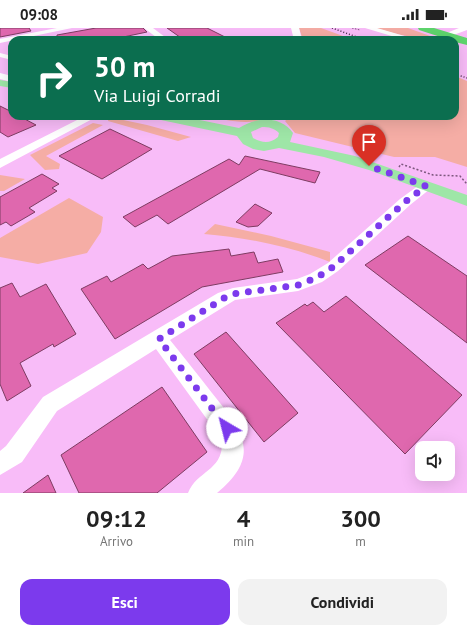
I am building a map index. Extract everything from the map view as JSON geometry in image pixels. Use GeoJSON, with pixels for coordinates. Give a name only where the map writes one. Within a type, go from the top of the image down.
{"type":"FeatureCollection","features":[{"type":"Feature","properties":{"kind":"highway"},"geometry":{"type":"LineString","coordinates":[[414,28],[457,34]]}},
{"type":"Feature","properties":{"kind":"highway"},"geometry":{"type":"LineString","coordinates":[[423,28],[448,36]]}},
{"type":"Feature","properties":{"kind":"highway"},"geometry":{"type":"LineString","coordinates":[[459,36],[467,45]]}},
{"type":"Feature","properties":{"kind":"main road"},"geometry":{"type":"LineString","coordinates":[[183,120],[245,131],[261,123],[273,124],[337,149],[398,168],[467,193]]}},
{"type":"Feature","properties":{"kind":"main road"},"geometry":{"type":"LineString","coordinates":[[193,120],[245,131]]}},
{"type":"Feature","properties":{"kind":"main road"},"geometry":{"type":"LineString","coordinates":[[245,131],[247,140],[258,145],[280,128]]}},
{"type":"Feature","properties":{"kind":"main road"},"geometry":{"type":"LineString","coordinates":[[280,128],[296,146],[382,170],[467,201]]}},
{"type":"Feature","properties":{"kind":"street"},"geometry":{"type":"LineString","coordinates":[[26,36],[68,28]]}},
{"type":"Feature","properties":{"kind":"street"},"geometry":{"type":"LineString","coordinates":[[148,28],[159,36]]}},
{"type":"Feature","properties":{"kind":"street"},"geometry":{"type":"LineString","coordinates":[[368,28],[399,36]]}},
{"type":"Feature","properties":{"kind":"street"},"geometry":{"type":"LineString","coordinates":[[0,164],[85,120]]}},
{"type":"Feature","properties":{"kind":"street"},"geometry":{"type":"LineString","coordinates":[[0,464],[14,454],[50,404],[224,298],[233,294],[298,285],[316,278],[333,267],[405,202],[426,186]]}},
{"type":"Feature","properties":{"kind":"street"},"geometry":{"type":"LineString","coordinates":[[159,339],[227,428],[234,442],[232,455],[227,469],[200,493]]}},
{"type":"Feature","properties":{"kind":"path"},"geometry":{"type":"LineString","coordinates":[[398,168],[401,164],[433,175],[460,176],[467,184]]}},
{"type":"Feature","properties":{"kind":"shaded area"},"geometry":{"type":"Polygon","coordinates":[[[299,28],[321,28],[343,36],[302,36],[299,28]]]}},
{"type":"Feature","properties":{"kind":"shaded area"},"geometry":{"type":"Polygon","coordinates":[[[375,28],[408,28],[430,36],[406,36],[375,28]]]}},
{"type":"Feature","properties":{"kind":"shaded area"},"geometry":{"type":"Polygon","coordinates":[[[459,78],[467,81],[467,167],[435,157],[394,157],[295,133],[285,121],[459,120],[459,78]]]}},
{"type":"Feature","properties":{"kind":"shaded area"},"geometry":{"type":"Polygon","coordinates":[[[123,120],[191,137],[178,141],[108,121],[123,120]]]}},
{"type":"Feature","properties":{"kind":"shaded area"},"geometry":{"type":"Polygon","coordinates":[[[225,120],[260,120],[247,122],[225,120]]]}},
{"type":"Feature","properties":{"kind":"shaded area"},"geometry":{"type":"Polygon","coordinates":[[[93,123],[103,125],[46,156],[60,164],[59,169],[45,170],[30,155],[93,123]]]}},
{"type":"Feature","properties":{"kind":"shaded area"},"geometry":{"type":"Polygon","coordinates":[[[0,175],[25,179],[4,191],[0,191],[0,175]]]}},
{"type":"Feature","properties":{"kind":"shaded area"},"geometry":{"type":"Polygon","coordinates":[[[69,198],[103,217],[101,232],[87,253],[38,264],[0,257],[0,238],[69,198]]]}},
{"type":"Feature","properties":{"kind":"shaded area"},"geometry":{"type":"Polygon","coordinates":[[[215,224],[271,236],[330,252],[330,262],[284,247],[204,234],[215,224]]]}},
{"type":"Feature","properties":{"kind":"building"},"geometry":{"type":"Polygon","coordinates":[[[0,28],[29,28],[31,31],[0,37],[0,28]]]}},
{"type":"Feature","properties":{"kind":"building"},"geometry":{"type":"Polygon","coordinates":[[[96,28],[143,28],[147,32],[128,36],[57,35],[96,28]]]}},
{"type":"Feature","properties":{"kind":"building"},"geometry":{"type":"Polygon","coordinates":[[[167,28],[207,28],[223,36],[178,36],[167,28]]]}},
{"type":"Feature","properties":{"kind":"building"},"geometry":{"type":"Polygon","coordinates":[[[0,106],[8,110],[8,120],[27,120],[36,125],[8,137],[0,132],[0,106]]]}},
{"type":"Feature","properties":{"kind":"building"},"geometry":{"type":"Polygon","coordinates":[[[110,129],[152,149],[102,179],[59,156],[110,129]]]}},
{"type":"Feature","properties":{"kind":"building"},"geometry":{"type":"Polygon","coordinates":[[[245,156],[320,172],[315,183],[260,169],[168,224],[157,215],[135,227],[123,217],[229,159],[239,165],[245,156]]]}},
{"type":"Feature","properties":{"kind":"building"},"geometry":{"type":"Polygon","coordinates":[[[42,174],[59,184],[52,188],[57,191],[29,208],[35,212],[11,226],[6,222],[0,225],[0,197],[42,174]]]}},
{"type":"Feature","properties":{"kind":"building"},"geometry":{"type":"Polygon","coordinates":[[[255,204],[272,213],[258,226],[248,227],[236,222],[255,204]]]}},
{"type":"Feature","properties":{"kind":"building"},"geometry":{"type":"Polygon","coordinates":[[[408,236],[467,276],[467,343],[365,265],[408,236]]]}},
{"type":"Feature","properties":{"kind":"building"},"geometry":{"type":"Polygon","coordinates":[[[229,249],[231,256],[254,252],[258,263],[278,259],[283,272],[202,287],[115,339],[81,289],[107,276],[111,282],[143,264],[148,269],[172,256],[229,249]]]}},
{"type":"Feature","properties":{"kind":"building"},"geometry":{"type":"Polygon","coordinates":[[[12,283],[20,297],[46,284],[76,334],[54,347],[53,344],[20,363],[31,386],[7,401],[0,384],[0,288],[12,283]]]}},
{"type":"Feature","properties":{"kind":"building"},"geometry":{"type":"Polygon","coordinates":[[[346,296],[462,395],[418,441],[415,441],[415,444],[405,454],[276,323],[305,304],[307,306],[313,302],[324,312],[346,296]]]}},
{"type":"Feature","properties":{"kind":"building"},"geometry":{"type":"Polygon","coordinates":[[[226,332],[298,413],[264,442],[194,354],[226,332]]]}},
{"type":"Feature","properties":{"kind":"building"},"geometry":{"type":"Polygon","coordinates":[[[162,387],[207,452],[157,493],[79,493],[61,455],[162,387]]]}},
{"type":"Feature","properties":{"kind":"building"},"geometry":{"type":"Polygon","coordinates":[[[48,475],[56,493],[23,493],[48,475]]]}},
{"type":"Feature","properties":{"kind":"railway"},"geometry":{"type":"LineString","coordinates":[[332,28],[354,36]]}},
{"type":"Feature","properties":{"kind":"railway"},"geometry":{"type":"LineString","coordinates":[[459,75],[467,78]]}},
{"type":"Feature","properties":{"kind":"route"},"geometry":{"type":"LineString","coordinates":[[227,428],[159,339],[224,298],[233,294],[298,285],[316,278],[333,267],[405,202],[426,186],[369,166]]}}]}
